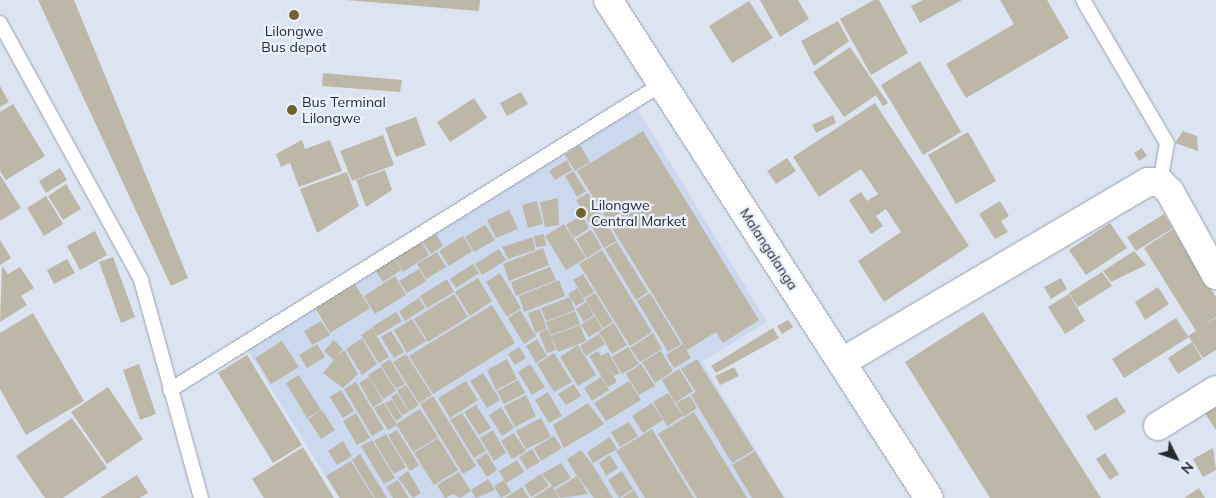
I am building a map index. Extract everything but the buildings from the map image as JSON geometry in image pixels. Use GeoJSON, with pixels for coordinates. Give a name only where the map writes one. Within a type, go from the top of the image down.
{"type":"FeatureCollection","features":[{"type":"Feature","properties":{"kind":"street","name":"Malangalanga"},"geometry":{"type":"LineString","coordinates":[[608,0],[929,498]]}},
{"type":"Feature","properties":{"kind":"street"},"geometry":{"type":"LineString","coordinates":[[842,362],[1148,182],[1160,182],[1216,275]]}},
{"type":"Feature","properties":{"kind":"street"},"geometry":{"type":"LineString","coordinates":[[1158,426],[1216,390]]}},
{"type":"Feature","properties":{"kind":"lane"},"geometry":{"type":"LineString","coordinates":[[1083,0],[1167,143],[1160,182]]}},
{"type":"Feature","properties":{"kind":"lane"},"geometry":{"type":"LineString","coordinates":[[0,23],[141,280],[200,498]]}},
{"type":"Feature","properties":{"kind":"lane"},"geometry":{"type":"LineString","coordinates":[[170,390],[662,84]]}},
{"type":"Feature","properties":{"kind":"shaded area","name":"Lilongwe Central Market"},"geometry":{"type":"Polygon","coordinates":[[[635,105],[767,322],[702,362],[785,498],[339,498],[245,346],[635,105]]]}},
{"type":"Feature","properties":{"kind":"place","name":"Lilongwe Bus depot"},"geometry":{"type":"Point","coordinates":[294,15]}},
{"type":"Feature","properties":{"kind":"place","name":"Bus Terminal Lilongwe"},"geometry":{"type":"Point","coordinates":[292,110]}},
{"type":"Feature","properties":{"kind":"place","name":"Lilongwe Central Market"},"geometry":{"type":"Point","coordinates":[581,213]}}]}
